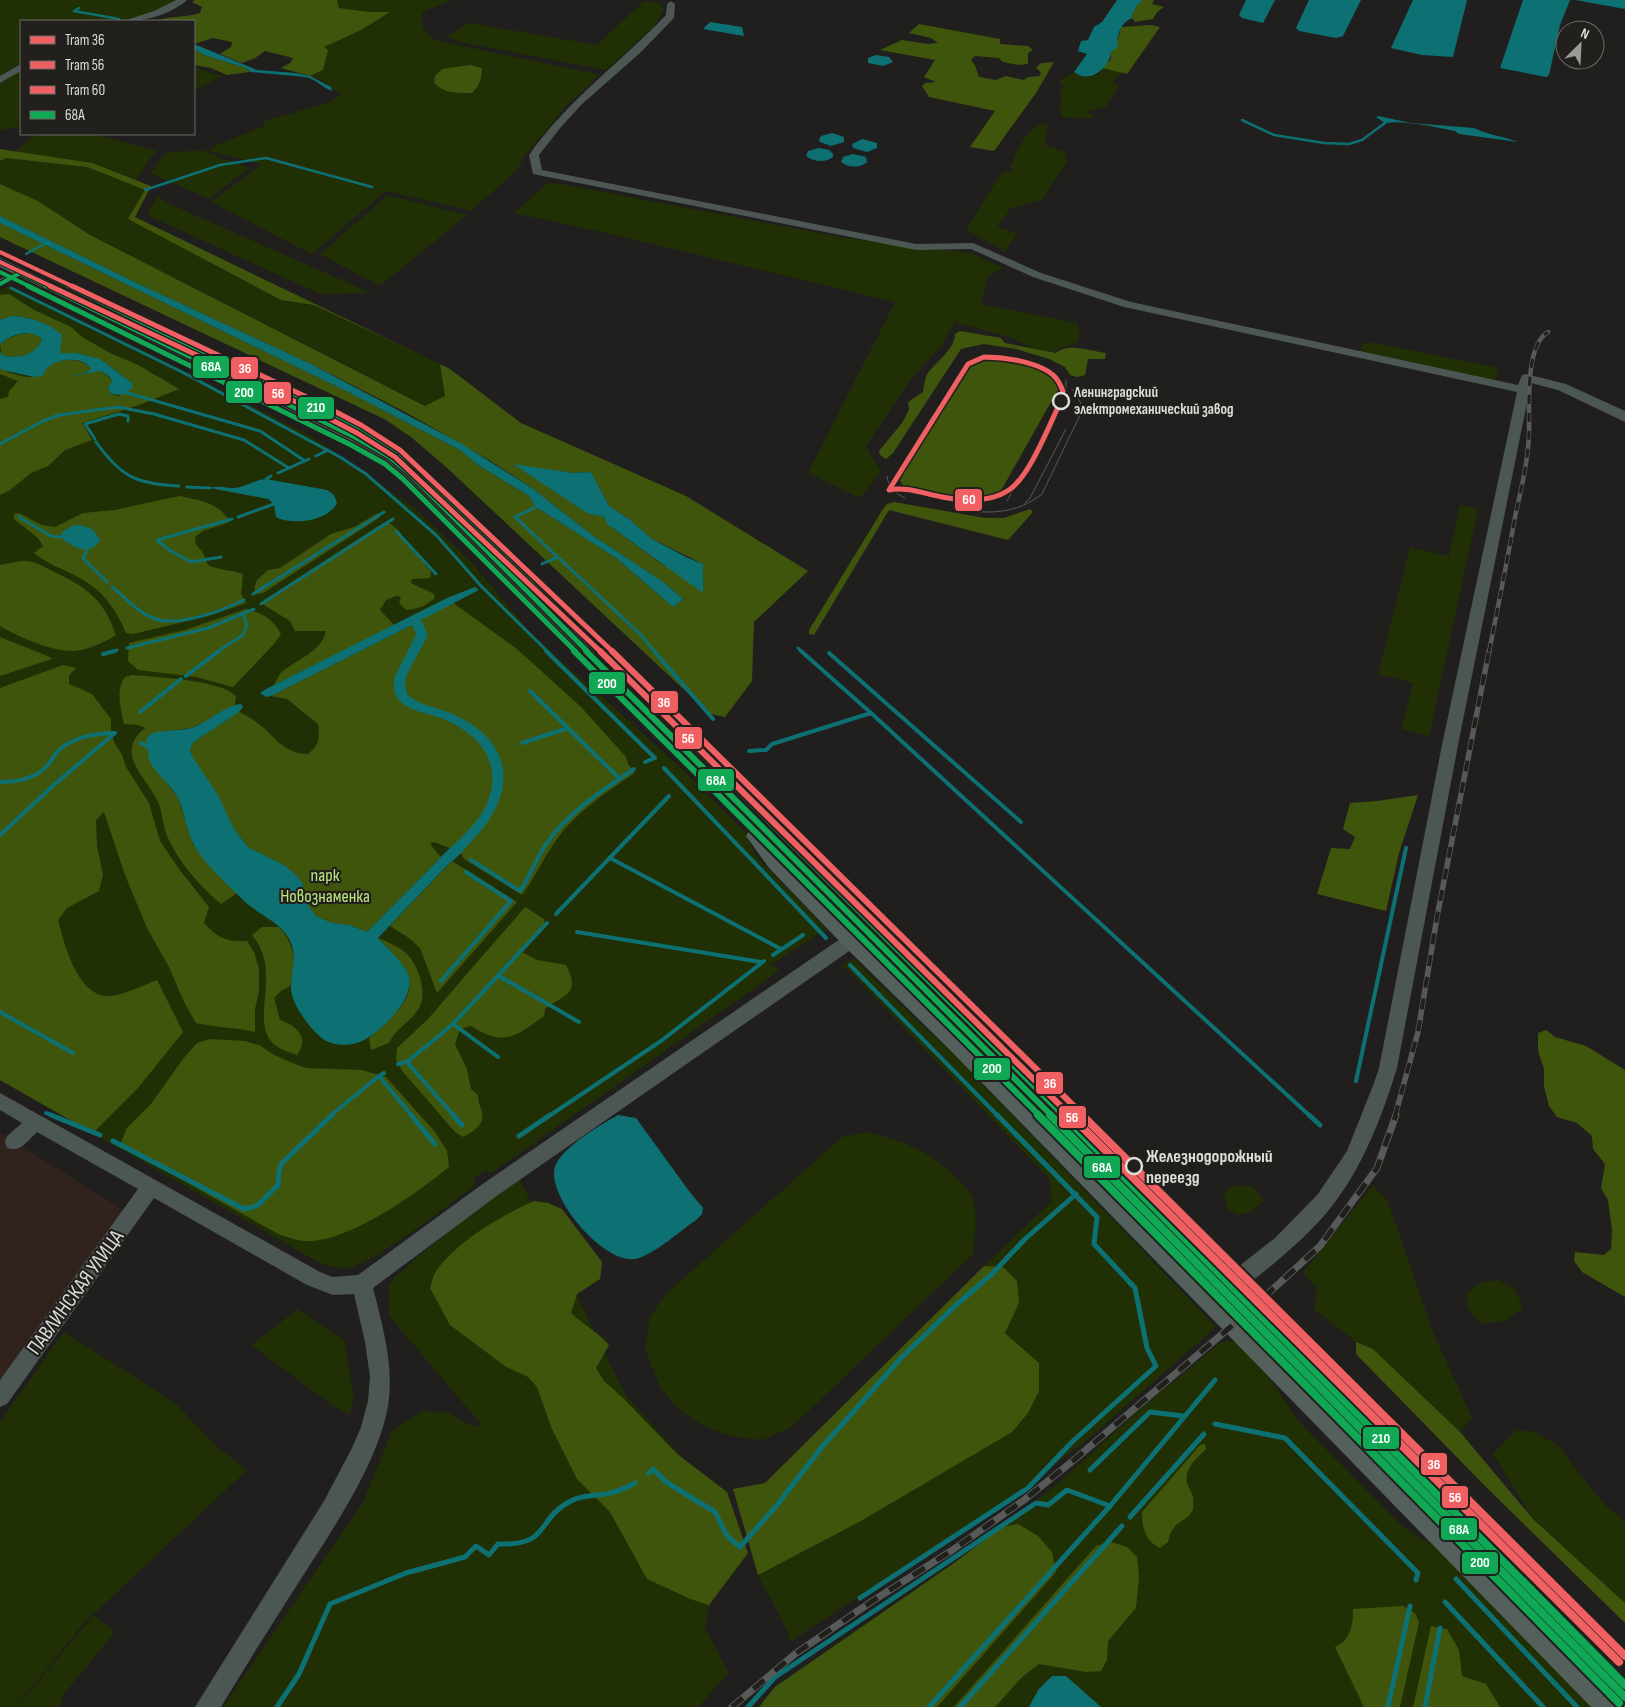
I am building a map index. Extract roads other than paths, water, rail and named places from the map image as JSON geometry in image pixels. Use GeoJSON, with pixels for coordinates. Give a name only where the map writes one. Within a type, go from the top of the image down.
{"type":"FeatureCollection","features":[{"type":"Feature","properties":{"kind":"main road"},"geometry":{"type":"LineString","coordinates":[[0,262],[11,273],[311,415],[376,449],[400,464],[451,513],[858,936],[1218,1295],[1366,1436],[1625,1697]]}},
{"type":"Feature","properties":{"kind":"main road"},"geometry":{"type":"LineString","coordinates":[[1218,1295],[1611,1707]]}},
{"type":"Feature","properties":{"kind":"street"},"geometry":{"type":"LineString","coordinates":[[132,20],[157,13],[180,0]]}},
{"type":"Feature","properties":{"kind":"street"},"geometry":{"type":"LineString","coordinates":[[671,4],[671,16],[637,51],[578,103],[557,125],[534,155],[537,172],[916,247],[973,246],[1037,275],[1128,305],[1523,390]]}},
{"type":"Feature","properties":{"kind":"street"},"geometry":{"type":"LineString","coordinates":[[0,80],[20,68]]}},
{"type":"Feature","properties":{"kind":"street"},"geometry":{"type":"LineString","coordinates":[[0,284],[11,273]]}},
{"type":"Feature","properties":{"kind":"street"},"geometry":{"type":"LineString","coordinates":[[1218,1295],[1293,1234],[1321,1205],[1337,1184],[1365,1134],[1388,1068],[1450,745],[1526,378],[1546,382],[1580,394],[1620,413],[1625,418]]}},
{"type":"Feature","properties":{"kind":"street"},"geometry":{"type":"LineString","coordinates":[[0,1101],[314,1279],[333,1286],[362,1284],[491,1189],[858,936]]}},
{"type":"Feature","properties":{"kind":"street"},"geometry":{"type":"LineString","coordinates":[[14,1142],[36,1122]]}},
{"type":"Feature","properties":{"kind":"street","name":"ПАВЛИНСКАЯ УЛИЦА"},"geometry":{"type":"LineString","coordinates":[[0,1397],[151,1186]]}},
{"type":"Feature","properties":{"kind":"street"},"geometry":{"type":"LineString","coordinates":[[206,1707],[327,1516],[348,1480],[367,1440],[377,1404],[380,1378],[362,1284]]}},
{"type":"Feature","properties":{"kind":"water"},"geometry":{"type":"Polygon","coordinates":[[[1117,0],[1143,0],[1137,5],[1131,17],[1133,18],[1122,26],[1118,38],[1118,47],[1111,52],[1110,58],[1103,68],[1092,75],[1086,76],[1074,72],[1087,54],[1078,51],[1081,41],[1088,40],[1094,27],[1102,22],[1117,0]]]}},
{"type":"Feature","properties":{"kind":"water"},"geometry":{"type":"Polygon","coordinates":[[[1246,0],[1275,0],[1263,23],[1242,18],[1239,15],[1246,0]]]}},
{"type":"Feature","properties":{"kind":"water"},"geometry":{"type":"Polygon","coordinates":[[[1309,0],[1361,0],[1343,36],[1336,38],[1299,31],[1296,28],[1309,0]]]}},
{"type":"Feature","properties":{"kind":"water"},"geometry":{"type":"Polygon","coordinates":[[[1413,0],[1467,0],[1453,57],[1422,55],[1391,48],[1413,0]]]}},
{"type":"Feature","properties":{"kind":"water"},"geometry":{"type":"Polygon","coordinates":[[[1523,0],[1570,0],[1562,20],[1555,20],[1555,48],[1549,75],[1546,77],[1500,68],[1523,0]]]}},
{"type":"Feature","properties":{"kind":"water"},"geometry":{"type":"Polygon","coordinates":[[[1575,0],[1625,0],[1625,9],[1575,0]]]}},
{"type":"Feature","properties":{"kind":"water"},"geometry":{"type":"Polygon","coordinates":[[[710,22],[742,27],[744,36],[703,29],[710,22]]]}},
{"type":"Feature","properties":{"kind":"water"},"geometry":{"type":"Polygon","coordinates":[[[195,44],[257,70],[310,76],[331,87],[332,91],[305,77],[250,72],[246,68],[204,55],[195,50],[195,44]]]}},
{"type":"Feature","properties":{"kind":"water"},"geometry":{"type":"Polygon","coordinates":[[[876,55],[889,57],[893,62],[883,66],[868,63],[868,58],[876,55]]]}},
{"type":"Feature","properties":{"kind":"water"},"geometry":{"type":"Polygon","coordinates":[[[1376,117],[1411,123],[1474,128],[1518,142],[1459,134],[1455,131],[1420,124],[1385,123],[1376,117]]]}},
{"type":"Feature","properties":{"kind":"water"},"geometry":{"type":"Polygon","coordinates":[[[832,133],[844,137],[844,142],[831,146],[820,142],[821,136],[832,133]]]}},
{"type":"Feature","properties":{"kind":"water"},"geometry":{"type":"Polygon","coordinates":[[[862,139],[877,143],[877,148],[867,152],[853,148],[852,144],[862,139]]]}},
{"type":"Feature","properties":{"kind":"water"},"geometry":{"type":"Polygon","coordinates":[[[819,148],[829,150],[833,157],[820,161],[812,160],[806,156],[808,151],[819,148]]]}},
{"type":"Feature","properties":{"kind":"water"},"geometry":{"type":"Polygon","coordinates":[[[853,154],[866,157],[867,162],[854,167],[841,162],[843,157],[853,154]]]}},
{"type":"Feature","properties":{"kind":"water"},"geometry":{"type":"Polygon","coordinates":[[[0,216],[139,284],[311,364],[462,444],[532,488],[592,535],[662,581],[683,599],[673,607],[616,558],[536,507],[529,496],[478,465],[460,450],[344,390],[0,223],[0,216]]]}},
{"type":"Feature","properties":{"kind":"water"},"geometry":{"type":"Polygon","coordinates":[[[12,316],[33,319],[51,327],[62,335],[60,353],[76,353],[100,359],[131,382],[133,387],[124,395],[111,394],[108,388],[112,381],[109,376],[100,371],[65,378],[85,373],[91,369],[81,361],[66,360],[58,362],[51,365],[43,376],[34,377],[3,370],[0,368],[0,351],[2,355],[13,357],[25,355],[36,349],[42,339],[26,333],[14,335],[0,345],[0,320],[12,316]]]}},
{"type":"Feature","properties":{"kind":"water"},"geometry":{"type":"Polygon","coordinates":[[[513,464],[573,473],[591,472],[609,506],[629,519],[652,539],[703,564],[703,593],[607,524],[604,517],[587,513],[513,464]]]}},
{"type":"Feature","properties":{"kind":"water"},"geometry":{"type":"Polygon","coordinates":[[[266,479],[327,490],[334,495],[337,503],[333,509],[318,518],[291,521],[276,517],[274,504],[268,499],[210,488],[237,488],[266,479]]]}},
{"type":"Feature","properties":{"kind":"water"},"geometry":{"type":"Polygon","coordinates":[[[74,525],[90,528],[96,533],[100,541],[96,546],[86,549],[80,549],[70,544],[61,537],[62,532],[74,525]]]}},
{"type":"Feature","properties":{"kind":"water"},"geometry":{"type":"Polygon","coordinates":[[[475,587],[479,590],[421,620],[422,634],[414,626],[410,626],[271,696],[266,697],[260,693],[447,598],[475,587]]]}},
{"type":"Feature","properties":{"kind":"water"},"geometry":{"type":"Polygon","coordinates":[[[241,704],[243,707],[239,712],[194,742],[190,749],[192,756],[218,795],[234,829],[248,847],[284,865],[296,875],[303,884],[308,905],[316,916],[332,923],[349,925],[367,932],[451,847],[460,852],[378,938],[407,971],[410,985],[403,1002],[390,1019],[376,1032],[359,1042],[340,1045],[328,1042],[318,1035],[301,1015],[291,992],[294,955],[288,937],[279,926],[249,906],[202,858],[192,841],[178,798],[150,762],[146,739],[152,733],[191,728],[229,707],[241,704]]]}},
{"type":"Feature","properties":{"kind":"water"},"geometry":{"type":"Polygon","coordinates":[[[618,1115],[636,1118],[703,1208],[702,1214],[696,1220],[661,1246],[639,1258],[626,1259],[595,1241],[568,1210],[559,1193],[554,1177],[556,1164],[567,1150],[584,1136],[618,1115]]]}},
{"type":"Feature","properties":{"kind":"water"},"geometry":{"type":"Polygon","coordinates":[[[1052,1676],[1066,1676],[1101,1707],[1029,1707],[1038,1690],[1052,1676]]]}},
{"type":"Feature","properties":{"kind":"waterway"},"geometry":{"type":"LineString","coordinates":[[79,8],[74,11],[119,19]]}},
{"type":"Feature","properties":{"kind":"waterway"},"geometry":{"type":"LineString","coordinates":[[1242,120],[1274,135],[1324,143],[1349,144],[1362,140],[1385,123]]}},
{"type":"Feature","properties":{"kind":"waterway"},"geometry":{"type":"LineString","coordinates":[[145,190],[220,165],[266,158],[372,187]]}},
{"type":"Feature","properties":{"kind":"waterway"},"geometry":{"type":"LineString","coordinates":[[26,254],[44,244]]}},
{"type":"Feature","properties":{"kind":"waterway"},"geometry":{"type":"LineString","coordinates":[[11,288],[184,373],[327,450]]}},
{"type":"Feature","properties":{"kind":"waterway"},"geometry":{"type":"LineString","coordinates":[[128,393],[260,431],[305,461]]}},
{"type":"Feature","properties":{"kind":"waterway"},"geometry":{"type":"LineString","coordinates":[[0,444],[43,421],[59,415],[118,407],[154,414],[244,440],[289,468]]}},
{"type":"Feature","properties":{"kind":"waterway"},"geometry":{"type":"LineString","coordinates":[[95,439],[85,424],[119,414],[128,416],[128,421]]}},
{"type":"Feature","properties":{"kind":"waterway"},"geometry":{"type":"LineString","coordinates":[[96,442],[113,463],[131,476],[151,483],[179,486]]}},
{"type":"Feature","properties":{"kind":"waterway"},"geometry":{"type":"LineString","coordinates":[[316,456],[327,450]]}},
{"type":"Feature","properties":{"kind":"waterway"},"geometry":{"type":"LineString","coordinates":[[327,450],[366,474],[436,535],[482,587],[548,652]]}},
{"type":"Feature","properties":{"kind":"waterway"},"geometry":{"type":"LineString","coordinates":[[305,461],[309,459]]}},
{"type":"Feature","properties":{"kind":"waterway"},"geometry":{"type":"LineString","coordinates":[[278,473],[305,461]]}},
{"type":"Feature","properties":{"kind":"waterway"},"geometry":{"type":"LineString","coordinates":[[266,479],[271,476]]}},
{"type":"Feature","properties":{"kind":"waterway"},"geometry":{"type":"LineString","coordinates":[[187,487],[210,488]]}},
{"type":"Feature","properties":{"kind":"waterway"},"geometry":{"type":"LineString","coordinates":[[238,517],[274,504]]}},
{"type":"Feature","properties":{"kind":"waterway"},"geometry":{"type":"LineString","coordinates":[[536,507],[515,517],[640,634],[655,652]]}},
{"type":"Feature","properties":{"kind":"waterway"},"geometry":{"type":"LineString","coordinates":[[253,594],[384,512]]}},
{"type":"Feature","properties":{"kind":"waterway"},"geometry":{"type":"LineString","coordinates":[[19,517],[51,536],[61,537]]}},
{"type":"Feature","properties":{"kind":"waterway"},"geometry":{"type":"LineString","coordinates":[[221,557],[191,562],[169,550],[157,540],[232,519]]}},
{"type":"Feature","properties":{"kind":"waterway"},"geometry":{"type":"LineString","coordinates":[[261,604],[393,519]]}},
{"type":"Feature","properties":{"kind":"waterway"},"geometry":{"type":"LineString","coordinates":[[396,531],[436,574]]}},
{"type":"Feature","properties":{"kind":"waterway"},"geometry":{"type":"LineString","coordinates":[[87,550],[83,558],[107,582]]}},
{"type":"Feature","properties":{"kind":"waterway"},"geometry":{"type":"LineString","coordinates":[[542,564],[557,557]]}},
{"type":"Feature","properties":{"kind":"waterway"},"geometry":{"type":"LineString","coordinates":[[112,587],[142,612],[163,621],[186,620],[199,617],[244,600]]}},
{"type":"Feature","properties":{"kind":"waterway"},"geometry":{"type":"LineString","coordinates":[[127,648],[208,628],[254,609]]}},
{"type":"Feature","properties":{"kind":"waterway"},"geometry":{"type":"LineString","coordinates":[[217,652],[243,635],[247,625],[243,615]]}},
{"type":"Feature","properties":{"kind":"waterway"},"geometry":{"type":"LineString","coordinates":[[416,619],[422,635],[400,676],[399,684],[402,696],[410,703],[455,719],[470,728],[492,750],[497,764],[499,779],[496,795],[484,820],[444,861]]}},
{"type":"Feature","properties":{"kind":"waterway"},"geometry":{"type":"LineString","coordinates":[[798,648],[801,651]]}},
{"type":"Feature","properties":{"kind":"waterway"},"geometry":{"type":"LineString","coordinates":[[111,652],[117,650]]}},
{"type":"Feature","properties":{"kind":"waterway"},"geometry":{"type":"LineString","coordinates":[[111,652],[115,651]]}},
{"type":"Feature","properties":{"kind":"waterway"},"geometry":{"type":"LineString","coordinates":[[186,676],[219,651]]}},
{"type":"Feature","properties":{"kind":"waterway"},"geometry":{"type":"LineString","coordinates":[[546,651],[655,758],[645,762]]}},
{"type":"Feature","properties":{"kind":"waterway"},"geometry":{"type":"LineString","coordinates":[[654,651],[713,719]]}},
{"type":"Feature","properties":{"kind":"waterway"},"geometry":{"type":"LineString","coordinates":[[801,651],[871,713]]}},
{"type":"Feature","properties":{"kind":"waterway"},"geometry":{"type":"LineString","coordinates":[[103,654],[111,652]]}},
{"type":"Feature","properties":{"kind":"waterway"},"geometry":{"type":"LineString","coordinates":[[829,653],[1021,822]]}},
{"type":"Feature","properties":{"kind":"waterway"},"geometry":{"type":"LineString","coordinates":[[140,712],[181,679]]}},
{"type":"Feature","properties":{"kind":"waterway"},"geometry":{"type":"LineString","coordinates":[[530,691],[568,728]]}},
{"type":"Feature","properties":{"kind":"waterway"},"geometry":{"type":"LineString","coordinates":[[749,751],[766,750],[772,744],[871,713]]}},
{"type":"Feature","properties":{"kind":"waterway"},"geometry":{"type":"LineString","coordinates":[[871,713],[1310,1116]]}},
{"type":"Feature","properties":{"kind":"waterway"},"geometry":{"type":"LineString","coordinates":[[522,743],[568,728]]}},
{"type":"Feature","properties":{"kind":"waterway"},"geometry":{"type":"LineString","coordinates":[[568,728],[620,779]]}},
{"type":"Feature","properties":{"kind":"waterway"},"geometry":{"type":"LineString","coordinates":[[0,782],[19,780],[37,774],[47,766],[57,752],[78,739],[93,735],[115,733],[56,783],[0,835]]}},
{"type":"Feature","properties":{"kind":"waterway"},"geometry":{"type":"LineString","coordinates":[[141,743],[148,747]]}},
{"type":"Feature","properties":{"kind":"waterway"},"geometry":{"type":"LineString","coordinates":[[664,768],[826,938]]}},
{"type":"Feature","properties":{"kind":"waterway"},"geometry":{"type":"LineString","coordinates":[[620,779],[634,769]]}},
{"type":"Feature","properties":{"kind":"waterway"},"geometry":{"type":"LineString","coordinates":[[471,860],[520,891],[546,844],[555,832],[587,802],[620,779]]}},
{"type":"Feature","properties":{"kind":"waterway"},"geometry":{"type":"LineString","coordinates":[[556,914],[669,796]]}},
{"type":"Feature","properties":{"kind":"waterway"},"geometry":{"type":"LineString","coordinates":[[1356,1081],[1406,848]]}},
{"type":"Feature","properties":{"kind":"waterway"},"geometry":{"type":"LineString","coordinates":[[610,858],[781,949]]}},
{"type":"Feature","properties":{"kind":"waterway"},"geometry":{"type":"LineString","coordinates":[[441,981],[511,901],[466,872]]}},
{"type":"Feature","properties":{"kind":"waterway"},"geometry":{"type":"LineString","coordinates":[[453,1024],[547,923]]}},
{"type":"Feature","properties":{"kind":"waterway"},"geometry":{"type":"LineString","coordinates":[[577,932],[761,962]]}},
{"type":"Feature","properties":{"kind":"waterway"},"geometry":{"type":"LineString","coordinates":[[773,955],[803,935]]}},
{"type":"Feature","properties":{"kind":"waterway"},"geometry":{"type":"LineString","coordinates":[[549,1116],[661,1041],[764,961]]}},
{"type":"Feature","properties":{"kind":"waterway"},"geometry":{"type":"LineString","coordinates":[[850,965],[998,1116]]}},
{"type":"Feature","properties":{"kind":"waterway"},"geometry":{"type":"LineString","coordinates":[[499,976],[579,1022]]}},
{"type":"Feature","properties":{"kind":"waterway"},"geometry":{"type":"LineString","coordinates":[[0,1012],[73,1053]]}},
{"type":"Feature","properties":{"kind":"waterway"},"geometry":{"type":"LineString","coordinates":[[407,1062],[453,1024]]}},
{"type":"Feature","properties":{"kind":"waterway"},"geometry":{"type":"LineString","coordinates":[[453,1024],[498,1057]]}},
{"type":"Feature","properties":{"kind":"waterway"},"geometry":{"type":"LineString","coordinates":[[398,1064],[407,1062]]}},
{"type":"Feature","properties":{"kind":"waterway"},"geometry":{"type":"LineString","coordinates":[[407,1062],[454,1116]]}},
{"type":"Feature","properties":{"kind":"waterway"},"geometry":{"type":"LineString","coordinates":[[379,1076],[384,1073]]}},
{"type":"Feature","properties":{"kind":"waterway"},"geometry":{"type":"LineString","coordinates":[[330,1116],[379,1076]]}},
{"type":"Feature","properties":{"kind":"waterway"},"geometry":{"type":"LineString","coordinates":[[379,1076],[412,1116]]}},
{"type":"Feature","properties":{"kind":"waterway"},"geometry":{"type":"LineString","coordinates":[[46,1113],[54,1116]]}},
{"type":"Feature","properties":{"kind":"waterway"},"geometry":{"type":"LineString","coordinates":[[51,1115],[100,1135]]}},
{"type":"Feature","properties":{"kind":"waterway"},"geometry":{"type":"LineString","coordinates":[[113,1141],[244,1209],[257,1206],[279,1184],[278,1177],[281,1164],[332,1115]]}},
{"type":"Feature","properties":{"kind":"waterway"},"geometry":{"type":"LineString","coordinates":[[411,1115],[435,1144]]}},
{"type":"Feature","properties":{"kind":"waterway"},"geometry":{"type":"LineString","coordinates":[[453,1115],[462,1125]]}},
{"type":"Feature","properties":{"kind":"waterway"},"geometry":{"type":"LineString","coordinates":[[519,1136],[550,1115]]}},
{"type":"Feature","properties":{"kind":"waterway"},"geometry":{"type":"LineString","coordinates":[[997,1115],[1075,1195]]}},
{"type":"Feature","properties":{"kind":"waterway"},"geometry":{"type":"LineString","coordinates":[[1309,1115],[1320,1125]]}},
{"type":"Feature","properties":{"kind":"waterway"},"geometry":{"type":"LineString","coordinates":[[649,1473],[653,1469],[666,1482],[715,1512],[727,1536],[740,1547],[777,1505],[822,1447],[902,1357],[955,1306],[992,1274],[1024,1240],[1075,1195]]}},
{"type":"Feature","properties":{"kind":"waterway"},"geometry":{"type":"LineString","coordinates":[[860,1598],[1028,1488],[1072,1442],[1156,1366],[1147,1348],[1135,1288],[1094,1244],[1097,1217],[1075,1195]]}},
{"type":"Feature","properties":{"kind":"waterway"},"geometry":{"type":"LineString","coordinates":[[1110,1506],[1215,1380]]}},
{"type":"Feature","properties":{"kind":"waterway"},"geometry":{"type":"LineString","coordinates":[[1090,1470],[1150,1412],[1183,1416]]}},
{"type":"Feature","properties":{"kind":"waterway"},"geometry":{"type":"LineString","coordinates":[[1215,1424],[1285,1438],[1418,1573],[1416,1580]]}},
{"type":"Feature","properties":{"kind":"waterway"},"geometry":{"type":"LineString","coordinates":[[1130,1517],[1204,1434]]}},
{"type":"Feature","properties":{"kind":"waterway"},"geometry":{"type":"LineString","coordinates":[[277,1707],[299,1674],[330,1604],[406,1573],[465,1557],[476,1546],[489,1555],[498,1544],[527,1541],[535,1536],[560,1508],[571,1501],[583,1497],[606,1494],[635,1483]]}},
{"type":"Feature","properties":{"kind":"waterway"},"geometry":{"type":"LineString","coordinates":[[748,1707],[775,1677],[1036,1503],[1048,1505],[1067,1490],[1110,1506]]}},
{"type":"Feature","properties":{"kind":"waterway"},"geometry":{"type":"LineString","coordinates":[[929,1707],[1110,1506]]}},
{"type":"Feature","properties":{"kind":"waterway"},"geometry":{"type":"LineString","coordinates":[[960,1707],[1122,1526]]}},
{"type":"Feature","properties":{"kind":"waterway"},"geometry":{"type":"LineString","coordinates":[[1456,1579],[1577,1707]]}},
{"type":"Feature","properties":{"kind":"waterway"},"geometry":{"type":"LineString","coordinates":[[1445,1602],[1543,1707]]}},
{"type":"Feature","properties":{"kind":"waterway"},"geometry":{"type":"LineString","coordinates":[[1388,1707],[1410,1606]]}},
{"type":"Feature","properties":{"kind":"waterway"},"geometry":{"type":"LineString","coordinates":[[1425,1707],[1440,1628]]}},
{"type":"Feature","properties":{"kind":"tram line","name":"36"},"geometry":{"type":"LineString","coordinates":[[0,252],[315,401],[361,425],[400,450],[570,609],[1302,1332],[1625,1656]]}},
{"type":"Feature","properties":{"kind":"tram line","name":"56"},"geometry":{"type":"LineString","coordinates":[[0,262],[311,409],[357,433],[395,457],[564,615],[1296,1338],[1619,1662]]}},
{"type":"Feature","properties":{"kind":"tram line","name":"60"},"geometry":{"type":"LineString","coordinates":[[984,357],[1011,359],[1041,368],[1055,377],[1063,391],[1061,401],[1020,479],[1009,490],[996,497],[980,500],[944,498],[897,488],[889,490],[968,364],[984,357]]}},
{"type":"Feature","properties":{"kind":"tram line"},"geometry":{"type":"LineString","coordinates":[[1007,501],[1063,396],[1066,389],[1066,380]]}},
{"type":"Feature","properties":{"kind":"tram line"},"geometry":{"type":"LineString","coordinates":[[956,509],[979,512],[1001,511],[1022,506],[1042,494],[1081,413],[1082,405],[1072,389]]}},
{"type":"Feature","properties":{"kind":"tram line"},"geometry":{"type":"LineString","coordinates":[[1025,503],[1030,498],[1066,429]]}},
{"type":"Feature","properties":{"kind":"tram line"},"geometry":{"type":"LineString","coordinates":[[887,476],[893,490],[905,498]]}},
{"type":"Feature","properties":{"kind":"railway"},"geometry":{"type":"LineString","coordinates":[[1489,652],[1526,465],[1532,364],[1540,339],[1548,332]]}},
{"type":"Feature","properties":{"kind":"railway"},"geometry":{"type":"LineString","coordinates":[[1395,1116],[1418,1032],[1437,917],[1489,651]]}},
{"type":"Feature","properties":{"kind":"railway"},"geometry":{"type":"LineString","coordinates":[[732,1707],[795,1654],[871,1602],[951,1551],[1024,1500],[1074,1460],[1248,1312],[1320,1246],[1377,1168],[1396,1115]]}},
{"type":"Feature","properties":{"kind":"place","name":"Ленинградский электромеханический завод"},"geometry":{"type":"Point","coordinates":[1061,401]}},
{"type":"Feature","properties":{"kind":"place","name":"Железнодорожный переезд"},"geometry":{"type":"Point","coordinates":[1134,1166]}},
{"type":"Feature","properties":{"kind":"park label","name":"парк Новознаменка"},"geometry":{"type":"Point","coordinates":[325,885]}}]}
